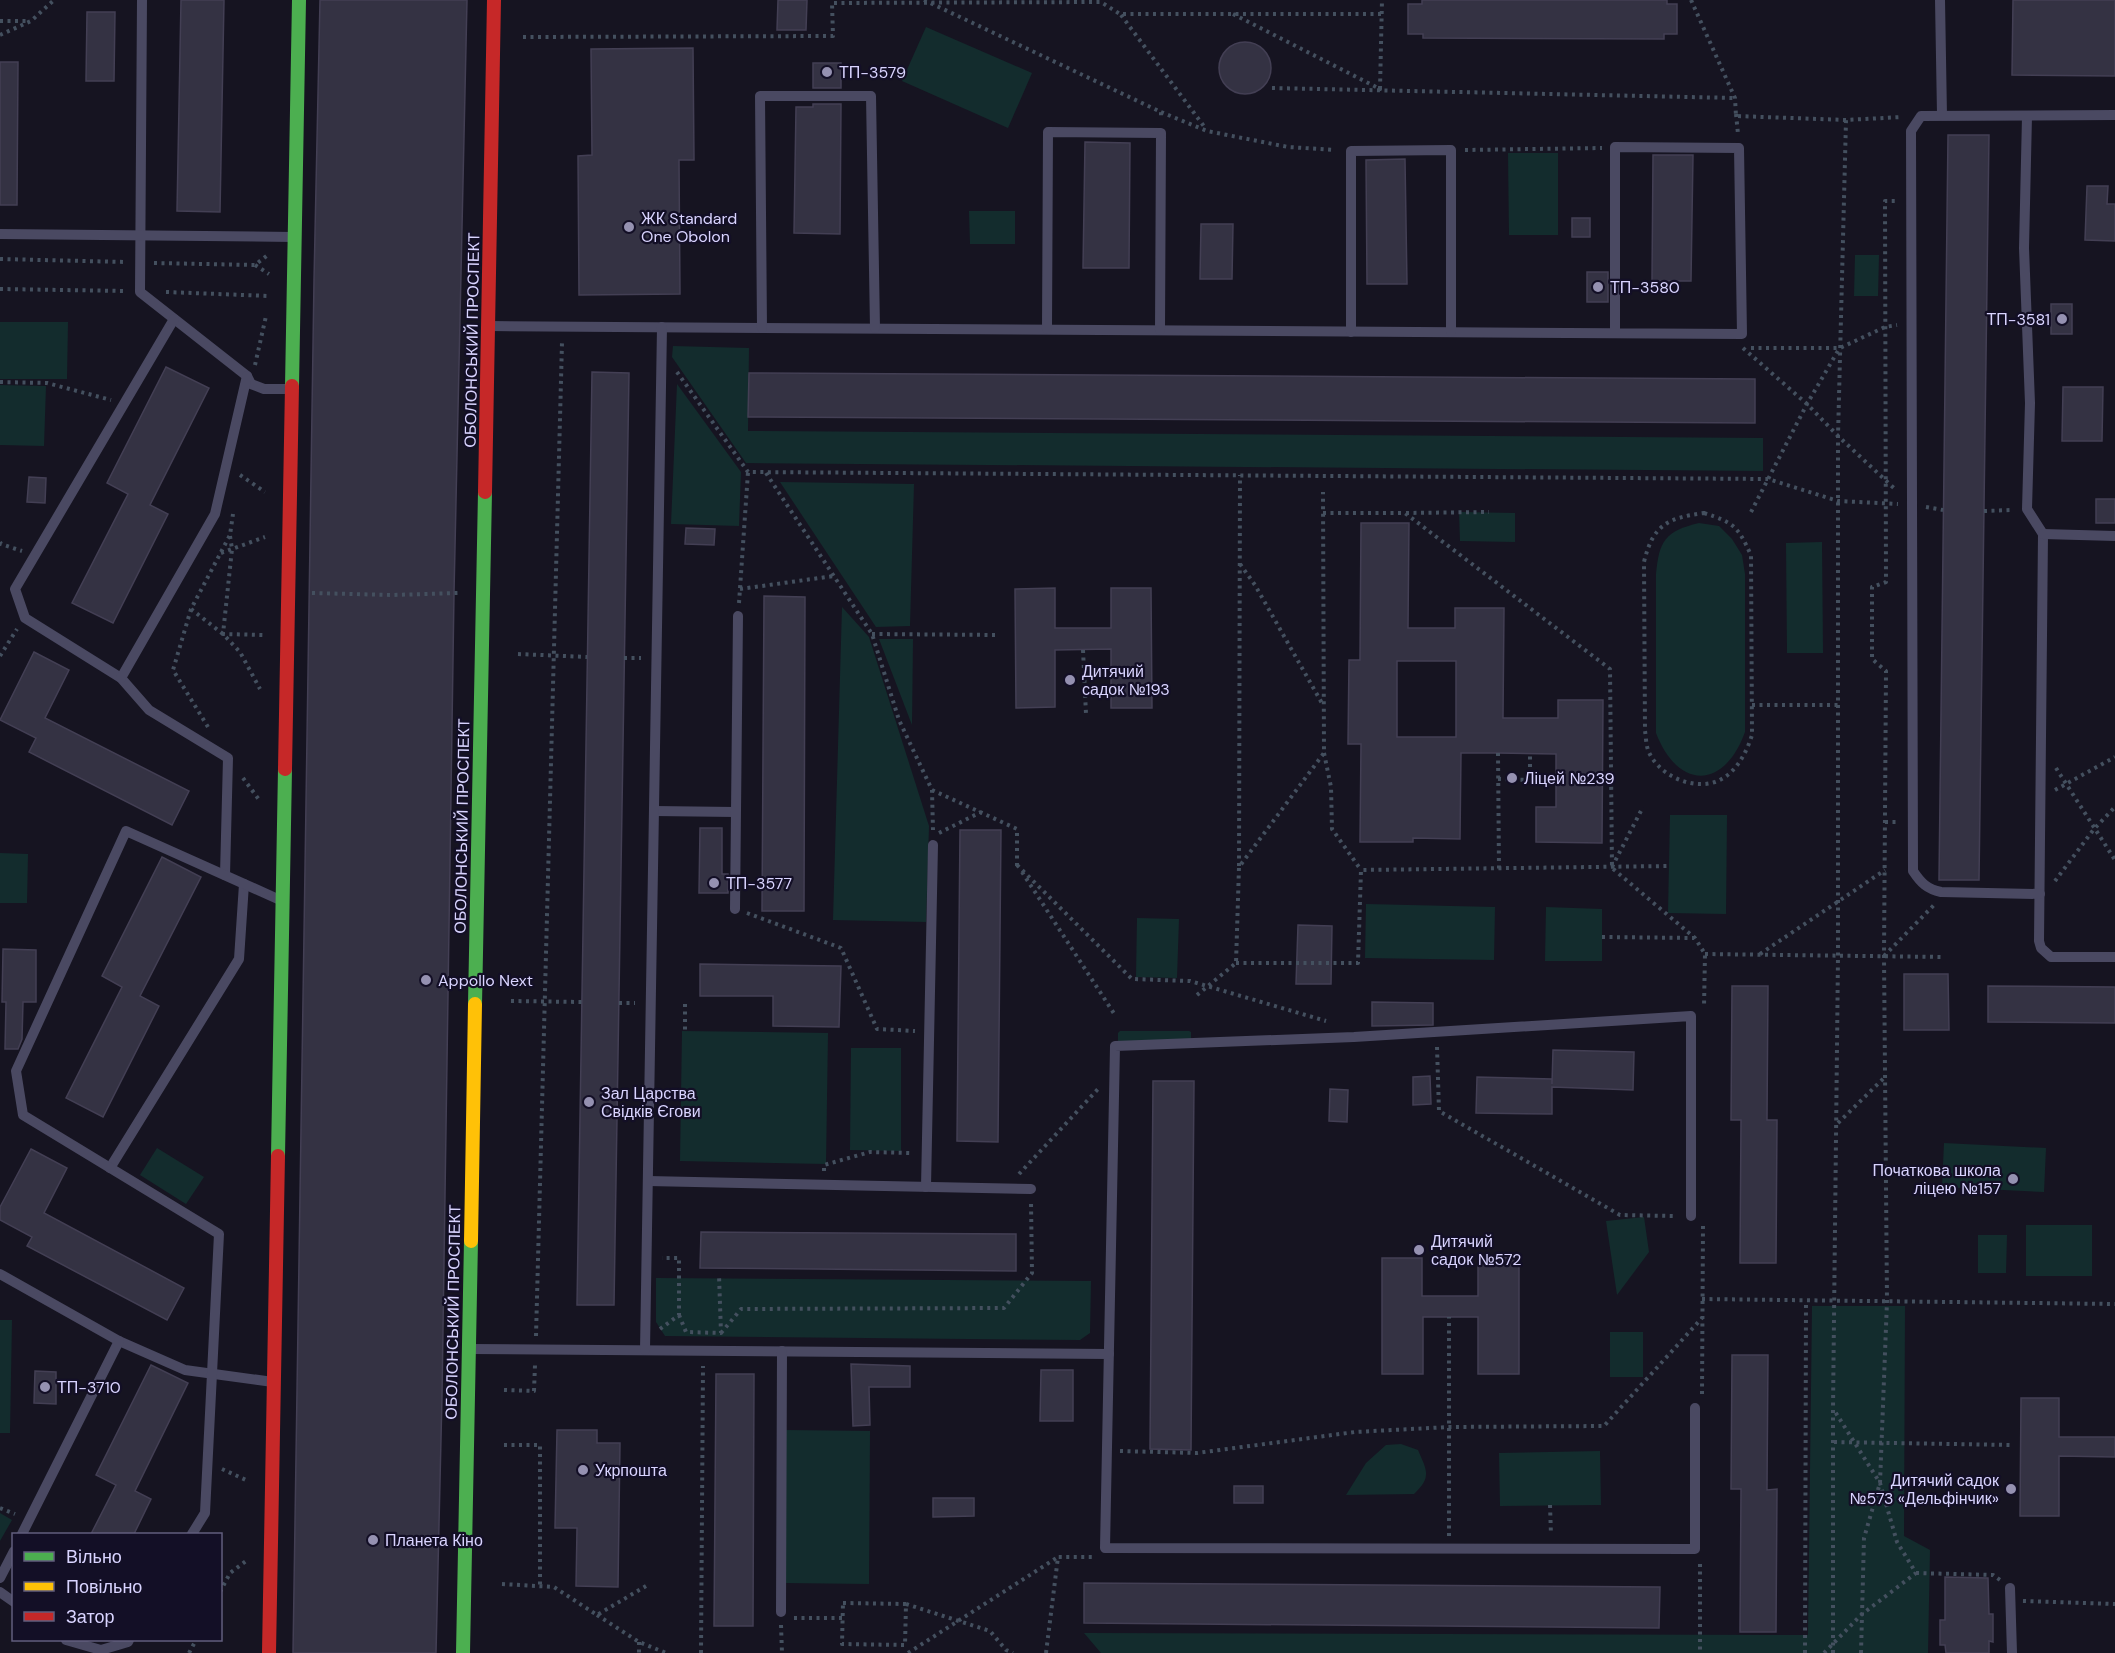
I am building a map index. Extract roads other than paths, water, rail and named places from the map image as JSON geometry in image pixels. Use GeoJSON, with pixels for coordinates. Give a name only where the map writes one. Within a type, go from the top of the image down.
{"type":"FeatureCollection","features":[{"type":"Feature","properties":{"kind":"main road"},"geometry":{"type":"LineString","coordinates":[[269,1653],[299,0]]}},
{"type":"Feature","properties":{"kind":"main road","name":"ОБОЛОНСЬКИЙ ПРОСПЕКТ"},"geometry":{"type":"LineString","coordinates":[[463,1653],[494,0]]}},
{"type":"Feature","properties":{"kind":"lane"},"geometry":{"type":"LineString","coordinates":[[142,0],[140,291],[249,380],[264,389],[291,390]]}},
{"type":"Feature","properties":{"kind":"lane"},"geometry":{"type":"LineString","coordinates":[[1940,0],[1942,115]]}},
{"type":"Feature","properties":{"kind":"lane"},"geometry":{"type":"LineString","coordinates":[[762,328],[760,96],[872,96],[875,328]]}},
{"type":"Feature","properties":{"kind":"lane"},"geometry":{"type":"LineString","coordinates":[[2040,898],[1929,889],[1919,882],[1913,871],[1911,131],[1921,116],[2115,115]]}},
{"type":"Feature","properties":{"kind":"lane"},"geometry":{"type":"LineString","coordinates":[[2027,116],[2024,248],[2030,403],[2027,509],[2043,534],[2039,941],[2041,948],[2051,957],[2115,957]]}},
{"type":"Feature","properties":{"kind":"lane"},"geometry":{"type":"LineString","coordinates":[[1047,329],[1048,132],[1161,133],[1160,330]]}},
{"type":"Feature","properties":{"kind":"lane"},"geometry":{"type":"LineString","coordinates":[[488,326],[1742,334],[1739,148],[1615,147],[1615,333]]}},
{"type":"Feature","properties":{"kind":"lane"},"geometry":{"type":"LineString","coordinates":[[1352,332],[1351,151],[1451,150],[1451,332]]}},
{"type":"Feature","properties":{"kind":"lane"},"geometry":{"type":"LineString","coordinates":[[0,234],[294,237]]}},
{"type":"Feature","properties":{"kind":"lane"},"geometry":{"type":"LineString","coordinates":[[174,319],[15,589],[25,618],[121,678],[149,710],[228,758],[225,875]]}},
{"type":"Feature","properties":{"kind":"lane"},"geometry":{"type":"LineString","coordinates":[[645,1345],[662,327]]}},
{"type":"Feature","properties":{"kind":"lane"},"geometry":{"type":"LineString","coordinates":[[121,678],[214,514],[249,380]]}},
{"type":"Feature","properties":{"kind":"lane"},"geometry":{"type":"LineString","coordinates":[[2043,534],[2115,536]]}},
{"type":"Feature","properties":{"kind":"lane"},"geometry":{"type":"LineString","coordinates":[[735,909],[738,616]]}},
{"type":"Feature","properties":{"kind":"lane"},"geometry":{"type":"LineString","coordinates":[[654,811],[735,812]]}},
{"type":"Feature","properties":{"kind":"lane"},"geometry":{"type":"LineString","coordinates":[[193,1533],[205,1513],[219,1234],[23,1115],[16,1071],[126,831],[283,901]]}},
{"type":"Feature","properties":{"kind":"lane"},"geometry":{"type":"LineString","coordinates":[[926,1186],[933,845]]}},
{"type":"Feature","properties":{"kind":"lane"},"geometry":{"type":"LineString","coordinates":[[110,1168],[239,959],[244,884]]}},
{"type":"Feature","properties":{"kind":"lane"},"geometry":{"type":"LineString","coordinates":[[1691,1216],[1691,1016],[1354,1037],[1115,1046],[1105,1548],[1695,1550],[1695,1408]]}},
{"type":"Feature","properties":{"kind":"lane"},"geometry":{"type":"LineString","coordinates":[[648,1181],[1031,1189]]}},
{"type":"Feature","properties":{"kind":"lane"},"geometry":{"type":"LineString","coordinates":[[0,1274],[119,1341],[185,1370],[273,1382]]}},
{"type":"Feature","properties":{"kind":"lane"},"geometry":{"type":"LineString","coordinates":[[23,1533],[119,1341]]}},
{"type":"Feature","properties":{"kind":"lane"},"geometry":{"type":"LineString","coordinates":[[468,1348],[535,1349],[645,1345],[704,1351],[1109,1354]]}},
{"type":"Feature","properties":{"kind":"lane"},"geometry":{"type":"LineString","coordinates":[[781,1615],[782,1351]]}},
{"type":"Feature","properties":{"kind":"lane"},"geometry":{"type":"LineString","coordinates":[[0,1578],[12,1555]]}},
{"type":"Feature","properties":{"kind":"lane"},"geometry":{"type":"LineString","coordinates":[[2010,1588],[2012,1653]]}},
{"type":"Feature","properties":{"kind":"lane"},"geometry":{"type":"LineString","coordinates":[[70,1641],[101,1650],[128,1641]]}},
{"type":"Feature","properties":{"kind":"place","name":"ТП-3579"},"geometry":{"type":"Point","coordinates":[827,72]}},
{"type":"Feature","properties":{"kind":"place","name":"ЖК Standard One Obolon"},"geometry":{"type":"Point","coordinates":[629,227]}},
{"type":"Feature","properties":{"kind":"place","name":"ТП-3580"},"geometry":{"type":"Point","coordinates":[1598,287]}},
{"type":"Feature","properties":{"kind":"place","name":"ТП-3581"},"geometry":{"type":"Point","coordinates":[2062,319]}},
{"type":"Feature","properties":{"kind":"place","name":"Дитячий садок №193"},"geometry":{"type":"Point","coordinates":[1070,680]}},
{"type":"Feature","properties":{"kind":"place","name":"Ліцей №239"},"geometry":{"type":"Point","coordinates":[1512,778]}},
{"type":"Feature","properties":{"kind":"place","name":"ТП-3577"},"geometry":{"type":"Point","coordinates":[714,883]}},
{"type":"Feature","properties":{"kind":"place","name":"Appollo Next"},"geometry":{"type":"Point","coordinates":[426,980]}},
{"type":"Feature","properties":{"kind":"place","name":"Зал Царства Свідків Єгови"},"geometry":{"type":"Point","coordinates":[589,1102]}},
{"type":"Feature","properties":{"kind":"place","name":"Початкова школа ліцею №157"},"geometry":{"type":"Point","coordinates":[2013,1179]}},
{"type":"Feature","properties":{"kind":"place","name":"Дитячий садок №572"},"geometry":{"type":"Point","coordinates":[1419,1250]}},
{"type":"Feature","properties":{"kind":"place","name":"ТП-3710"},"geometry":{"type":"Point","coordinates":[45,1387]}},
{"type":"Feature","properties":{"kind":"place","name":"Укрпошта"},"geometry":{"type":"Point","coordinates":[583,1470]}},
{"type":"Feature","properties":{"kind":"place","name":"Дитячий садок №573 «Дельфінчик»"},"geometry":{"type":"Point","coordinates":[2011,1489]}},
{"type":"Feature","properties":{"kind":"place","name":"Планета Кіно"},"geometry":{"type":"Point","coordinates":[373,1540]}}]}
